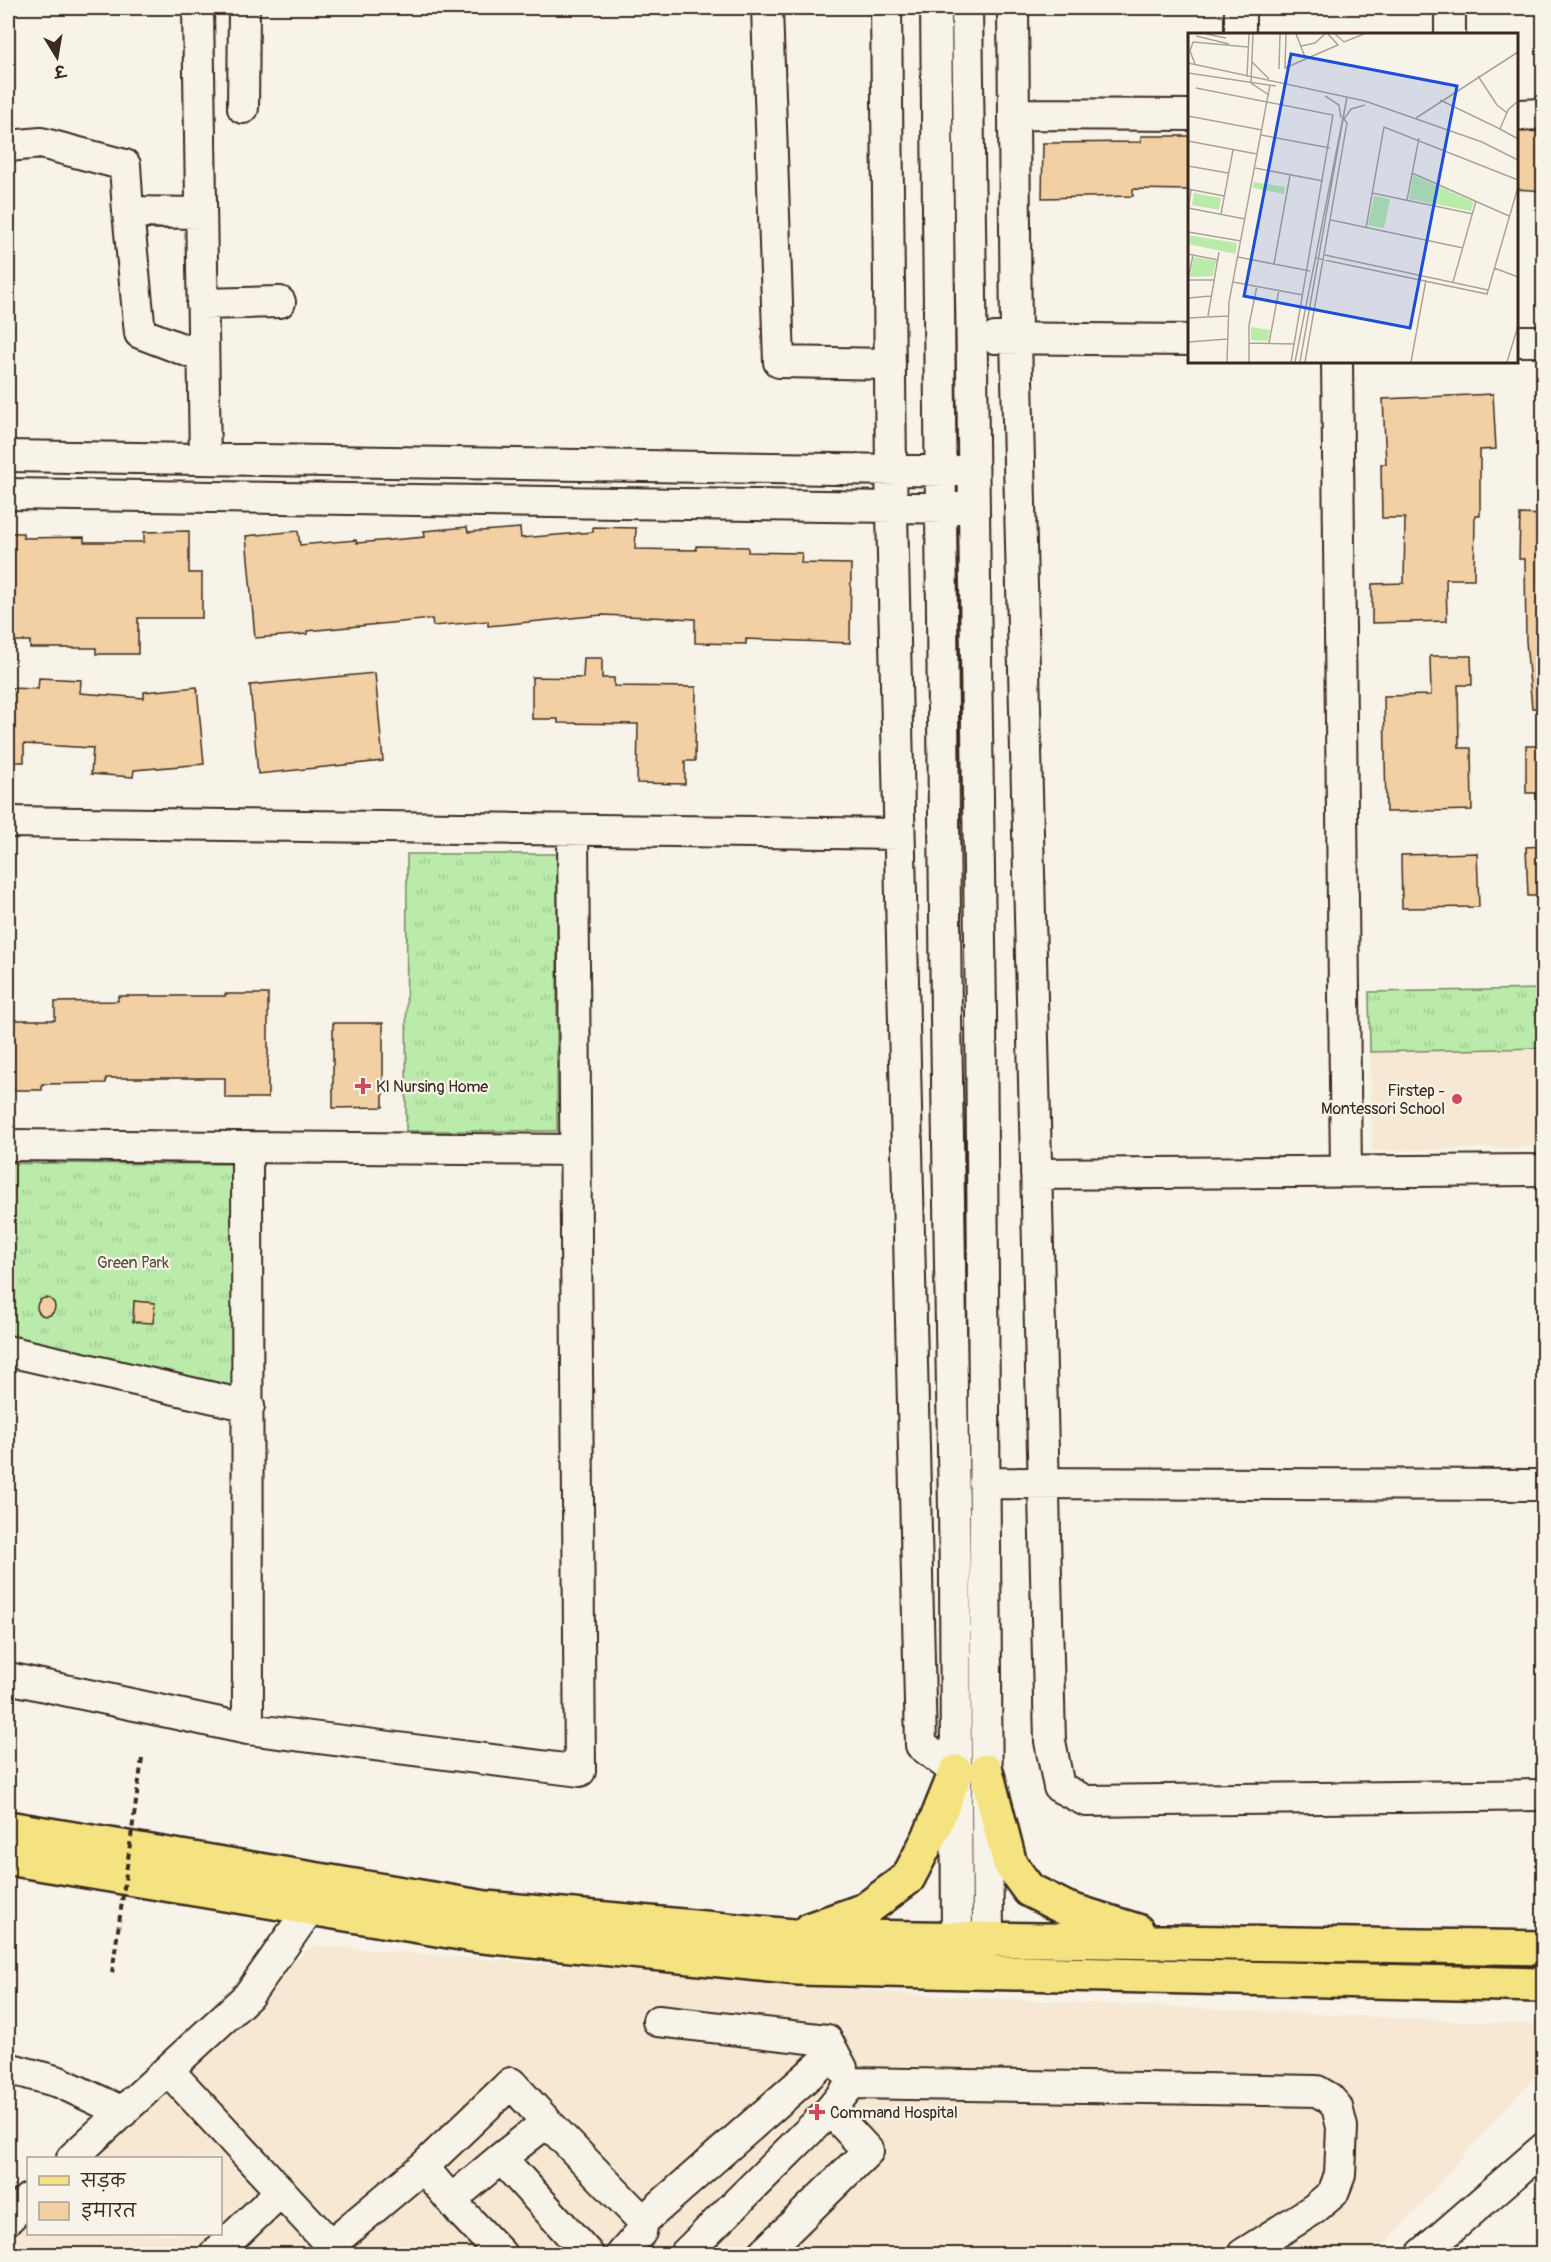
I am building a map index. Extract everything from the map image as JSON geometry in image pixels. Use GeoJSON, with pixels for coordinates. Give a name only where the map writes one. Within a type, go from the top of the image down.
{"type":"FeatureCollection","features":[{"type":"Feature","properties":{"kind":"main road"},"geometry":{"type":"LineString","coordinates":[[793,1936],[865,1910],[909,1878],[931,1834],[971,1771]]}},
{"type":"Feature","properties":{"kind":"main road"},"geometry":{"type":"LineString","coordinates":[[971,1771],[1010,1864],[1029,1890],[1067,1909],[1171,1942]]}},
{"type":"Feature","properties":{"kind":"main road"},"geometry":{"type":"LineString","coordinates":[[8,1828],[486,1908],[793,1936],[1544,1948]]}},
{"type":"Feature","properties":{"kind":"main road"},"geometry":{"type":"LineString","coordinates":[[8,1858],[473,1935],[800,1968],[1544,1985]]}},
{"type":"Feature","properties":{"kind":"street"},"geometry":{"type":"LineString","coordinates":[[198,8],[205,459]]}},
{"type":"Feature","properties":{"kind":"street"},"geometry":{"type":"LineString","coordinates":[[243,108],[244,8]]}},
{"type":"Feature","properties":{"kind":"street"},"geometry":{"type":"LineString","coordinates":[[767,8],[779,362],[890,364]]}},
{"type":"Feature","properties":{"kind":"street"},"geometry":{"type":"LineString","coordinates":[[886,8],[891,470],[921,1745],[971,1771]]}},
{"type":"Feature","properties":{"kind":"street"},"geometry":{"type":"LineString","coordinates":[[936,8],[941,508],[971,1771],[972,1939],[968,1972]]}},
{"type":"Feature","properties":{"kind":"street"},"geometry":{"type":"LineString","coordinates":[[967,8],[984,1483],[971,1771]]}},
{"type":"Feature","properties":{"kind":"street"},"geometry":{"type":"LineString","coordinates":[[1013,8],[1016,338],[1050,1741],[1059,1787],[1086,1801],[1544,1795]]}},
{"type":"Feature","properties":{"kind":"street"},"geometry":{"type":"LineString","coordinates":[[1239,8],[1240,33]]}},
{"type":"Feature","properties":{"kind":"street"},"geometry":{"type":"LineString","coordinates":[[1450,8],[1450,33]]}},
{"type":"Feature","properties":{"kind":"street"},"geometry":{"type":"LineString","coordinates":[[1014,114],[1188,115]]}},
{"type":"Feature","properties":{"kind":"street"},"geometry":{"type":"LineString","coordinates":[[1518,115],[1544,114]]}},
{"type":"Feature","properties":{"kind":"street"},"geometry":{"type":"LineString","coordinates":[[8,146],[41,143],[125,165],[140,333],[203,357]]}},
{"type":"Feature","properties":{"kind":"street"},"geometry":{"type":"LineString","coordinates":[[128,212],[201,213]]}},
{"type":"Feature","properties":{"kind":"street"},"geometry":{"type":"LineString","coordinates":[[202,304],[280,302]]}},
{"type":"Feature","properties":{"kind":"street"},"geometry":{"type":"LineString","coordinates":[[939,318],[971,337]]}},
{"type":"Feature","properties":{"kind":"street"},"geometry":{"type":"LineString","coordinates":[[939,354],[971,337],[1188,340]]}},
{"type":"Feature","properties":{"kind":"street"},"geometry":{"type":"LineString","coordinates":[[1518,341],[1544,341]]}},
{"type":"Feature","properties":{"kind":"street"},"geometry":{"type":"LineString","coordinates":[[1338,363],[1346,1172]]}},
{"type":"Feature","properties":{"kind":"street"},"geometry":{"type":"LineString","coordinates":[[8,456],[973,471]]}},
{"type":"Feature","properties":{"kind":"street"},"geometry":{"type":"LineString","coordinates":[[8,494],[974,508]]}},
{"type":"Feature","properties":{"kind":"street"},"geometry":{"type":"LineString","coordinates":[[8,822],[899,834]]}},
{"type":"Feature","properties":{"kind":"street"},"geometry":{"type":"LineString","coordinates":[[8,1678],[248,1729],[580,1771],[573,831]]}},
{"type":"Feature","properties":{"kind":"street"},"geometry":{"type":"LineString","coordinates":[[8,1145],[575,1150]]}},
{"type":"Feature","properties":{"kind":"street"},"geometry":{"type":"LineString","coordinates":[[247,1147],[248,1729]]}},
{"type":"Feature","properties":{"kind":"street"},"geometry":{"type":"LineString","coordinates":[[1036,1174],[1544,1170]]}},
{"type":"Feature","properties":{"kind":"street"},"geometry":{"type":"LineString","coordinates":[[8,1351],[249,1406]]}},
{"type":"Feature","properties":{"kind":"street"},"geometry":{"type":"LineString","coordinates":[[984,1483],[1544,1485]]}},
{"type":"Feature","properties":{"kind":"street"},"geometry":{"type":"LineString","coordinates":[[73,2157],[248,1996],[310,1908]]}},
{"type":"Feature","properties":{"kind":"street"},"geometry":{"type":"LineString","coordinates":[[658,2021],[827,2040],[852,2083]]}},
{"type":"Feature","properties":{"kind":"street"},"geometry":{"type":"LineString","coordinates":[[622,2254],[641,2232],[643,2221],[834,2053]]}},
{"type":"Feature","properties":{"kind":"street"},"geometry":{"type":"LineString","coordinates":[[8,2068],[59,2082],[123,2112]]}},
{"type":"Feature","properties":{"kind":"street"},"geometry":{"type":"LineString","coordinates":[[168,2070],[335,2250],[511,2083],[643,2221]]}},
{"type":"Feature","properties":{"kind":"street"},"geometry":{"type":"LineString","coordinates":[[685,2254],[830,2110],[852,2083]]}},
{"type":"Feature","properties":{"kind":"street"},"geometry":{"type":"LineString","coordinates":[[852,2083],[1317,2091],[1329,2098],[1337,2108],[1342,2127],[1340,2175],[1333,2193],[1314,2209],[1243,2254]]}},
{"type":"Feature","properties":{"kind":"street"},"geometry":{"type":"LineString","coordinates":[[763,2254],[868,2151],[830,2110]]}},
{"type":"Feature","properties":{"kind":"street"},"geometry":{"type":"LineString","coordinates":[[451,2200],[547,2122]]}},
{"type":"Feature","properties":{"kind":"street"},"geometry":{"type":"LineString","coordinates":[[1422,2254],[1544,2148]]}},
{"type":"Feature","properties":{"kind":"street"},"geometry":{"type":"LineString","coordinates":[[501,2158],[588,2254]]}},
{"type":"Feature","properties":{"kind":"street"},"geometry":{"type":"LineString","coordinates":[[423,2167],[501,2254]]}},
{"type":"Feature","properties":{"kind":"street"},"geometry":{"type":"LineString","coordinates":[[215,2254],[281,2191]]}},
{"type":"Feature","properties":{"kind":"street"},"geometry":{"type":"LineString","coordinates":[[8,2219],[27,2200]]}},
{"type":"Feature","properties":{"kind":"path"},"geometry":{"type":"LineString","coordinates":[[112,1972],[141,1759]]}},
{"type":"Feature","properties":{"kind":"shaded area","name":"Firstep - Montessori School"},"geometry":{"type":"Polygon","coordinates":[[[1543,1048],[1543,1147],[1372,1151],[1370,1052],[1543,1048]]]}},
{"type":"Feature","properties":{"kind":"shaded area","name":"Command Hospital"},"geometry":{"type":"Polygon","coordinates":[[[313,1945],[923,1995],[1543,2025],[1543,2066],[1376,2254],[8,2254],[8,2227],[27,2208],[27,2235],[222,2235],[222,2157],[83,2157],[313,1945]]]}},
{"type":"Feature","properties":{"kind":"green space"},"geometry":{"type":"Polygon","coordinates":[[[407,854],[557,854],[557,1131],[406,1131],[407,854]]]}},
{"type":"Feature","properties":{"kind":"green space"},"geometry":{"type":"Polygon","coordinates":[[[1543,989],[1543,1048],[1370,1052],[1369,992],[1543,989]]]}},
{"type":"Feature","properties":{"kind":"green space","name":"Green Park"},"geometry":{"type":"Polygon","coordinates":[[[8,1163],[233,1164],[234,1386],[8,1335],[8,1163]]]}},
{"type":"Feature","properties":{"kind":"building"},"geometry":{"type":"Polygon","coordinates":[[[1544,131],[1544,191],[1518,189],[1518,132],[1544,131]]]}},
{"type":"Feature","properties":{"kind":"building"},"geometry":{"type":"Polygon","coordinates":[[[1141,136],[1188,136],[1188,190],[1133,189],[1133,196],[1042,198],[1043,143],[1141,142],[1141,136]]]}},
{"type":"Feature","properties":{"kind":"building"},"geometry":{"type":"Polygon","coordinates":[[[1493,394],[1496,449],[1480,450],[1480,516],[1475,516],[1474,579],[1446,579],[1447,621],[1372,623],[1372,584],[1404,583],[1405,518],[1382,518],[1381,464],[1386,464],[1383,399],[1493,394]]]}},
{"type":"Feature","properties":{"kind":"building"},"geometry":{"type":"Polygon","coordinates":[[[1520,514],[1544,515],[1544,708],[1532,708],[1526,641],[1525,559],[1519,559],[1520,514]]]}},
{"type":"Feature","properties":{"kind":"building"},"geometry":{"type":"Polygon","coordinates":[[[467,527],[468,532],[520,528],[521,538],[593,532],[593,527],[636,528],[635,549],[696,550],[696,546],[748,547],[748,552],[802,553],[801,563],[851,564],[850,643],[746,639],[746,644],[695,643],[695,619],[602,615],[488,626],[488,621],[433,626],[432,619],[255,638],[246,536],[298,531],[300,545],[356,540],[357,543],[425,537],[424,531],[467,527]]]}},
{"type":"Feature","properties":{"kind":"building"},"geometry":{"type":"Polygon","coordinates":[[[189,531],[189,573],[202,573],[202,618],[138,618],[138,654],[96,654],[96,648],[30,648],[30,641],[8,641],[8,533],[23,533],[23,538],[84,537],[84,542],[144,542],[144,532],[189,531]]]}},
{"type":"Feature","properties":{"kind":"building"},"geometry":{"type":"Polygon","coordinates":[[[1430,656],[1471,656],[1472,685],[1458,685],[1459,748],[1471,748],[1472,810],[1386,812],[1384,696],[1431,695],[1430,656]]]}},
{"type":"Feature","properties":{"kind":"building"},"geometry":{"type":"Polygon","coordinates":[[[584,658],[602,658],[602,678],[614,678],[614,686],[696,687],[695,761],[685,761],[685,784],[637,783],[638,724],[558,723],[558,719],[532,719],[532,677],[583,678],[584,658]]]}},
{"type":"Feature","properties":{"kind":"building"},"geometry":{"type":"Polygon","coordinates":[[[375,673],[383,761],[258,774],[250,685],[375,673]]]}},
{"type":"Feature","properties":{"kind":"building"},"geometry":{"type":"Polygon","coordinates":[[[39,678],[81,680],[80,693],[144,698],[144,692],[197,687],[204,764],[134,770],[133,777],[91,774],[93,748],[24,744],[24,762],[8,762],[8,688],[38,689],[39,678]]]}},
{"type":"Feature","properties":{"kind":"building"},"geometry":{"type":"Polygon","coordinates":[[[1526,746],[1544,746],[1544,793],[1526,793],[1526,746]]]}},
{"type":"Feature","properties":{"kind":"building"},"geometry":{"type":"Polygon","coordinates":[[[1544,846],[1544,896],[1528,896],[1526,847],[1544,846]]]}},
{"type":"Feature","properties":{"kind":"building"},"geometry":{"type":"Polygon","coordinates":[[[1477,853],[1479,907],[1402,908],[1401,855],[1477,853]]]}},
{"type":"Feature","properties":{"kind":"building"},"geometry":{"type":"Polygon","coordinates":[[[225,994],[268,994],[268,1098],[225,1098],[225,1078],[106,1078],[106,1083],[42,1084],[42,1090],[8,1090],[8,1020],[55,1020],[55,1002],[118,1001],[118,996],[225,996],[225,994]]]}},
{"type":"Feature","properties":{"kind":"building"},"geometry":{"type":"Polygon","coordinates":[[[333,1023],[383,1023],[383,1107],[333,1108],[333,1023]]]}},
{"type":"Feature","properties":{"kind":"building"},"geometry":{"type":"Polygon","coordinates":[[[46,1298],[52,1301],[55,1307],[52,1313],[46,1316],[40,1313],[37,1307],[40,1301],[46,1298]]]}},
{"type":"Feature","properties":{"kind":"building"},"geometry":{"type":"Polygon","coordinates":[[[134,1301],[155,1303],[153,1323],[133,1322],[134,1301]]]}},
{"type":"Feature","properties":{"kind":"place","name":"Kl Nursing Home"},"geometry":{"type":"Point","coordinates":[363,1086]}},
{"type":"Feature","properties":{"kind":"place","name":"Firstep - Montessori School"},"geometry":{"type":"Point","coordinates":[1457,1099]}},
{"type":"Feature","properties":{"kind":"place","name":"Command Hospital"},"geometry":{"type":"Point","coordinates":[817,2112]}}]}
